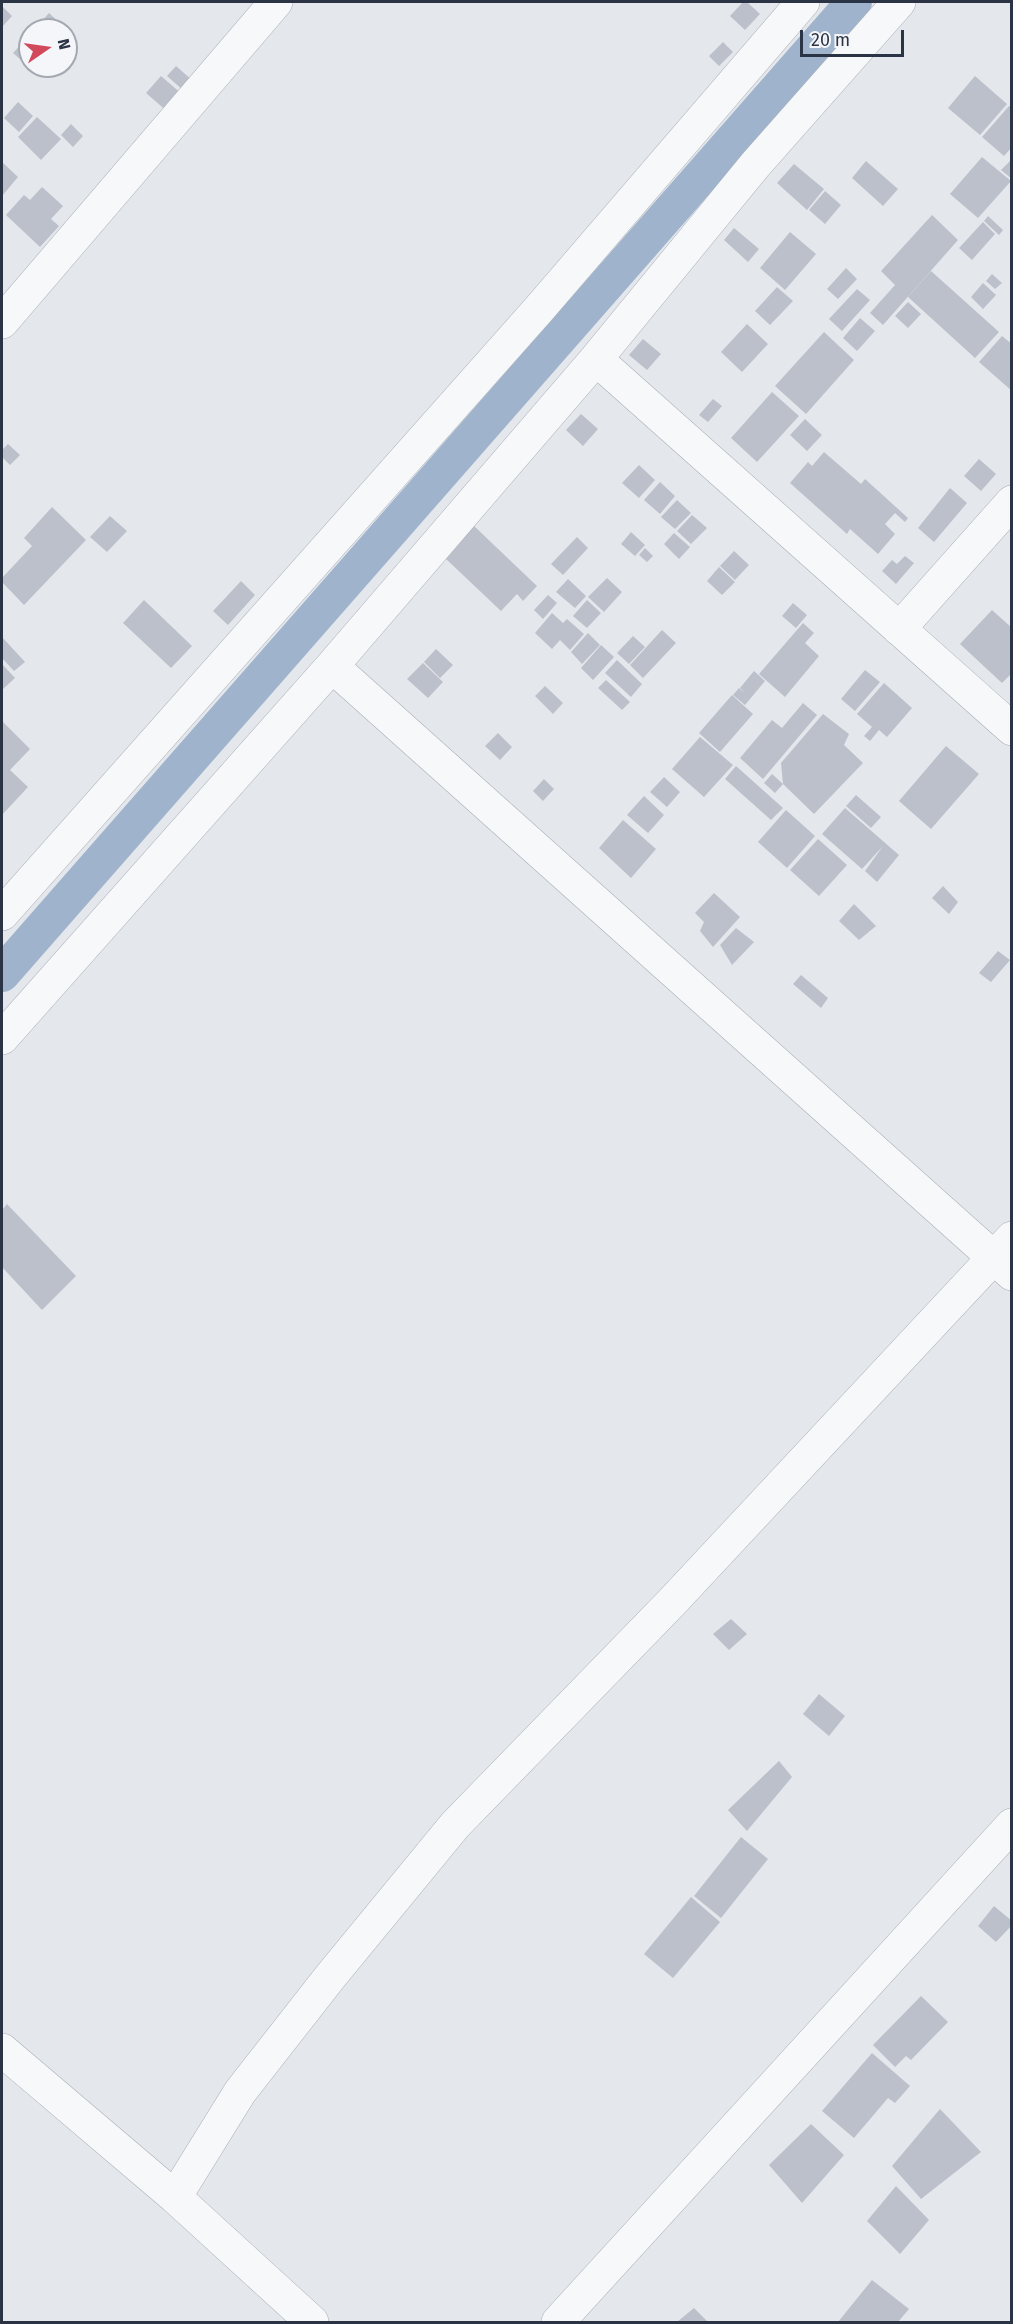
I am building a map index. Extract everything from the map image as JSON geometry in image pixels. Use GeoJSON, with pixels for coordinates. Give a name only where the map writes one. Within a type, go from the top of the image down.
{"type":"FeatureCollection","features":[{"type":"Feature","properties":{"kind":"street"},"geometry":{"type":"LineString","coordinates":[[2,322],[276,2]]}},
{"type":"Feature","properties":{"kind":"street"},"geometry":{"type":"LineString","coordinates":[[2,914],[534,315],[803,2]]}},
{"type":"Feature","properties":{"kind":"street"},"geometry":{"type":"LineString","coordinates":[[2,1038],[332,666],[596,359],[755,165],[899,2]]}},
{"type":"Feature","properties":{"kind":"street"},"geometry":{"type":"LineString","coordinates":[[596,359],[1011,729]]}},
{"type":"Feature","properties":{"kind":"street"},"geometry":{"type":"LineString","coordinates":[[899,629],[1011,502]]}},
{"type":"Feature","properties":{"kind":"street"},"geometry":{"type":"LineString","coordinates":[[175,2197],[240,2092],[330,1977],[455,1825],[1005,1257],[332,666]]}},
{"type":"Feature","properties":{"kind":"street"},"geometry":{"type":"LineString","coordinates":[[558,2322],[1011,1825]]}},
{"type":"Feature","properties":{"kind":"street"},"geometry":{"type":"LineString","coordinates":[[2,2050],[175,2197],[312,2322]]}},
{"type":"Feature","properties":{"kind":"building"},"geometry":{"type":"Polygon","coordinates":[[[743,2],[747,2],[760,14],[745,30],[730,16],[743,2]]]}},
{"type":"Feature","properties":{"kind":"building"},"geometry":{"type":"Polygon","coordinates":[[[2,6],[12,16],[2,27],[2,6]]]}},
{"type":"Feature","properties":{"kind":"building"},"geometry":{"type":"Polygon","coordinates":[[[49,13],[54,18],[45,18],[49,13]]]}},
{"type":"Feature","properties":{"kind":"building"},"geometry":{"type":"Polygon","coordinates":[[[723,42],[733,52],[719,66],[709,56],[723,42]]]}},
{"type":"Feature","properties":{"kind":"building"},"geometry":{"type":"Polygon","coordinates":[[[18,48],[18,57],[13,53],[18,48]]]}},
{"type":"Feature","properties":{"kind":"building"},"geometry":{"type":"Polygon","coordinates":[[[176,66],[193,81],[184,91],[167,76],[176,66]]]}},
{"type":"Feature","properties":{"kind":"building"},"geometry":{"type":"Polygon","coordinates":[[[161,76],[183,95],[168,112],[146,93],[161,76]]]}},
{"type":"Feature","properties":{"kind":"building"},"geometry":{"type":"Polygon","coordinates":[[[975,76],[1007,104],[980,135],[948,108],[975,76]]]}},
{"type":"Feature","properties":{"kind":"building"},"geometry":{"type":"Polygon","coordinates":[[[18,102],[33,116],[19,132],[4,118],[18,102]]]}},
{"type":"Feature","properties":{"kind":"building"},"geometry":{"type":"Polygon","coordinates":[[[1009,106],[1012,108],[1012,147],[1004,156],[982,137],[1009,106]]]}},
{"type":"Feature","properties":{"kind":"building"},"geometry":{"type":"Polygon","coordinates":[[[37,117],[61,139],[41,160],[18,137],[37,117]]]}},
{"type":"Feature","properties":{"kind":"building"},"geometry":{"type":"Polygon","coordinates":[[[71,124],[83,136],[73,147],[61,135],[71,124]]]}},
{"type":"Feature","properties":{"kind":"building"},"geometry":{"type":"Polygon","coordinates":[[[982,157],[1011,181],[978,218],[950,194],[982,157]]]}},
{"type":"Feature","properties":{"kind":"building"},"geometry":{"type":"Polygon","coordinates":[[[1012,159],[1012,179],[1001,170],[1012,159]]]}},
{"type":"Feature","properties":{"kind":"building"},"geometry":{"type":"Polygon","coordinates":[[[866,161],[898,189],[883,206],[852,178],[866,161]]]}},
{"type":"Feature","properties":{"kind":"building"},"geometry":{"type":"Polygon","coordinates":[[[2,162],[18,177],[2,196],[2,162]]]}},
{"type":"Feature","properties":{"kind":"building"},"geometry":{"type":"Polygon","coordinates":[[[794,164],[824,189],[807,210],[777,183],[794,164]]]}},
{"type":"Feature","properties":{"kind":"building"},"geometry":{"type":"Polygon","coordinates":[[[42,187],[63,206],[51,219],[59,226],[40,247],[6,215],[24,195],[30,200],[42,187]]]}},
{"type":"Feature","properties":{"kind":"building"},"geometry":{"type":"Polygon","coordinates":[[[825,191],[841,205],[825,224],[809,210],[825,191]]]}},
{"type":"Feature","properties":{"kind":"building"},"geometry":{"type":"Polygon","coordinates":[[[932,215],[958,240],[883,325],[870,313],[895,285],[881,271],[932,215]]]}},
{"type":"Feature","properties":{"kind":"building"},"geometry":{"type":"Polygon","coordinates":[[[988,216],[1003,230],[999,235],[984,221],[988,216]]]}},
{"type":"Feature","properties":{"kind":"building"},"geometry":{"type":"Polygon","coordinates":[[[983,222],[995,234],[972,260],[959,248],[983,222]]]}},
{"type":"Feature","properties":{"kind":"building"},"geometry":{"type":"Polygon","coordinates":[[[734,228],[759,249],[748,262],[724,240],[734,228]]]}},
{"type":"Feature","properties":{"kind":"building"},"geometry":{"type":"Polygon","coordinates":[[[790,232],[816,254],[785,290],[760,268],[790,232]]]}},
{"type":"Feature","properties":{"kind":"building"},"geometry":{"type":"Polygon","coordinates":[[[846,268],[857,279],[838,299],[827,289],[846,268]]]}},
{"type":"Feature","properties":{"kind":"building"},"geometry":{"type":"Polygon","coordinates":[[[931,271],[999,332],[975,358],[908,297],[931,271]]]}},
{"type":"Feature","properties":{"kind":"building"},"geometry":{"type":"Polygon","coordinates":[[[992,274],[1002,283],[995,289],[986,281],[992,274]]]}},
{"type":"Feature","properties":{"kind":"building"},"geometry":{"type":"Polygon","coordinates":[[[983,283],[996,295],[983,309],[971,297],[983,283]]]}},
{"type":"Feature","properties":{"kind":"building"},"geometry":{"type":"Polygon","coordinates":[[[777,287],[793,301],[770,325],[755,311],[777,287]]]}},
{"type":"Feature","properties":{"kind":"building"},"geometry":{"type":"Polygon","coordinates":[[[857,289],[870,300],[842,331],[829,319],[857,289]]]}},
{"type":"Feature","properties":{"kind":"building"},"geometry":{"type":"Polygon","coordinates":[[[908,302],[921,314],[908,328],[895,316],[908,302]]]}},
{"type":"Feature","properties":{"kind":"building"},"geometry":{"type":"Polygon","coordinates":[[[860,318],[875,331],[857,351],[843,338],[860,318]]]}},
{"type":"Feature","properties":{"kind":"building"},"geometry":{"type":"Polygon","coordinates":[[[747,324],[768,344],[742,372],[721,352],[747,324]]]}},
{"type":"Feature","properties":{"kind":"building"},"geometry":{"type":"Polygon","coordinates":[[[824,332],[854,360],[806,414],[775,386],[824,332]]]}},
{"type":"Feature","properties":{"kind":"building"},"geometry":{"type":"Polygon","coordinates":[[[1002,336],[1012,344],[1012,391],[979,362],[1002,336]]]}},
{"type":"Feature","properties":{"kind":"building"},"geometry":{"type":"Polygon","coordinates":[[[643,339],[661,354],[647,370],[629,355],[643,339]]]}},
{"type":"Feature","properties":{"kind":"building"},"geometry":{"type":"Polygon","coordinates":[[[772,392],[799,416],[757,462],[731,438],[772,392]]]}},
{"type":"Feature","properties":{"kind":"building"},"geometry":{"type":"Polygon","coordinates":[[[713,399],[722,406],[708,422],[699,415],[713,399]]]}},
{"type":"Feature","properties":{"kind":"building"},"geometry":{"type":"Polygon","coordinates":[[[581,414],[598,429],[583,446],[566,430],[581,414]]]}},
{"type":"Feature","properties":{"kind":"building"},"geometry":{"type":"Polygon","coordinates":[[[805,419],[822,435],[807,451],[790,435],[805,419]]]}},
{"type":"Feature","properties":{"kind":"building"},"geometry":{"type":"Polygon","coordinates":[[[8,444],[20,455],[10,465],[2,457],[2,450],[8,444]]]}},
{"type":"Feature","properties":{"kind":"building"},"geometry":{"type":"Polygon","coordinates":[[[824,452],[861,484],[865,479],[908,518],[905,522],[895,513],[885,524],[895,534],[878,554],[850,529],[847,534],[790,483],[808,462],[812,466],[824,452]]]}},
{"type":"Feature","properties":{"kind":"building"},"geometry":{"type":"Polygon","coordinates":[[[979,459],[996,474],[981,491],[964,476],[979,459]]]}},
{"type":"Feature","properties":{"kind":"building"},"geometry":{"type":"Polygon","coordinates":[[[639,465],[655,480],[639,498],[622,483],[639,465]]]}},
{"type":"Feature","properties":{"kind":"building"},"geometry":{"type":"Polygon","coordinates":[[[660,482],[675,496],[660,514],[644,500],[660,482]]]}},
{"type":"Feature","properties":{"kind":"building"},"geometry":{"type":"Polygon","coordinates":[[[950,488],[967,503],[934,542],[918,528],[950,488]]]}},
{"type":"Feature","properties":{"kind":"building"},"geometry":{"type":"Polygon","coordinates":[[[677,500],[691,513],[675,529],[661,517],[677,500]]]}},
{"type":"Feature","properties":{"kind":"building"},"geometry":{"type":"Polygon","coordinates":[[[52,507],[86,540],[24,605],[2,582],[2,578],[32,546],[24,538],[52,507]]]}},
{"type":"Feature","properties":{"kind":"building"},"geometry":{"type":"Polygon","coordinates":[[[692,515],[707,528],[691,544],[677,531],[692,515]]]}},
{"type":"Feature","properties":{"kind":"building"},"geometry":{"type":"Polygon","coordinates":[[[110,516],[127,531],[107,552],[90,537],[110,516]]]}},
{"type":"Feature","properties":{"kind":"building"},"geometry":{"type":"Polygon","coordinates":[[[474,526],[537,586],[523,601],[517,594],[501,611],[445,558],[474,526]]]}},
{"type":"Feature","properties":{"kind":"building"},"geometry":{"type":"Polygon","coordinates":[[[631,532],[645,545],[635,556],[621,544],[631,532]]]}},
{"type":"Feature","properties":{"kind":"building"},"geometry":{"type":"Polygon","coordinates":[[[674,533],[690,547],[679,559],[664,544],[674,533]]]}},
{"type":"Feature","properties":{"kind":"building"},"geometry":{"type":"Polygon","coordinates":[[[577,537],[588,548],[563,575],[551,564],[577,537]]]}},
{"type":"Feature","properties":{"kind":"building"},"geometry":{"type":"Polygon","coordinates":[[[645,548],[653,556],[647,562],[639,555],[645,548]]]}},
{"type":"Feature","properties":{"kind":"building"},"geometry":{"type":"Polygon","coordinates":[[[734,551],[749,565],[735,580],[720,566],[734,551]]]}},
{"type":"Feature","properties":{"kind":"building"},"geometry":{"type":"Polygon","coordinates":[[[905,556],[914,563],[896,584],[882,571],[892,560],[897,564],[905,556]]]}},
{"type":"Feature","properties":{"kind":"building"},"geometry":{"type":"Polygon","coordinates":[[[719,567],[735,582],[722,595],[707,581],[719,567]]]}},
{"type":"Feature","properties":{"kind":"building"},"geometry":{"type":"Polygon","coordinates":[[[607,578],[622,592],[604,612],[588,597],[607,578]]]}},
{"type":"Feature","properties":{"kind":"building"},"geometry":{"type":"Polygon","coordinates":[[[568,579],[586,596],[575,608],[556,592],[568,579]]]}},
{"type":"Feature","properties":{"kind":"building"},"geometry":{"type":"Polygon","coordinates":[[[241,581],[255,595],[228,625],[213,611],[241,581]]]}},
{"type":"Feature","properties":{"kind":"building"},"geometry":{"type":"Polygon","coordinates":[[[548,595],[557,603],[543,619],[534,610],[548,595]]]}},
{"type":"Feature","properties":{"kind":"building"},"geometry":{"type":"Polygon","coordinates":[[[144,600],[192,646],[171,668],[123,623],[144,600]]]}},
{"type":"Feature","properties":{"kind":"building"},"geometry":{"type":"Polygon","coordinates":[[[587,600],[601,613],[587,628],[573,616],[587,600]]]}},
{"type":"Feature","properties":{"kind":"building"},"geometry":{"type":"Polygon","coordinates":[[[793,603],[807,615],[796,628],[782,616],[793,603]]]}},
{"type":"Feature","properties":{"kind":"building"},"geometry":{"type":"Polygon","coordinates":[[[992,610],[1012,628],[1012,673],[1002,683],[960,644],[992,610]]]}},
{"type":"Feature","properties":{"kind":"building"},"geometry":{"type":"Polygon","coordinates":[[[552,613],[563,623],[567,619],[584,634],[570,650],[560,640],[552,649],[535,633],[552,613]]]}},
{"type":"Feature","properties":{"kind":"building"},"geometry":{"type":"Polygon","coordinates":[[[803,623],[814,633],[805,643],[819,656],[785,697],[759,674],[803,623]]]}},
{"type":"Feature","properties":{"kind":"building"},"geometry":{"type":"Polygon","coordinates":[[[662,630],[676,643],[643,678],[630,665],[662,630]]]}},
{"type":"Feature","properties":{"kind":"building"},"geometry":{"type":"Polygon","coordinates":[[[588,633],[600,645],[582,664],[571,652],[588,633]]]}},
{"type":"Feature","properties":{"kind":"building"},"geometry":{"type":"Polygon","coordinates":[[[633,636],[645,647],[629,664],[617,653],[633,636]]]}},
{"type":"Feature","properties":{"kind":"building"},"geometry":{"type":"Polygon","coordinates":[[[2,637],[25,662],[14,671],[2,658],[2,637]]]}},
{"type":"Feature","properties":{"kind":"building"},"geometry":{"type":"Polygon","coordinates":[[[601,645],[614,657],[593,680],[581,668],[601,645]]]}},
{"type":"Feature","properties":{"kind":"building"},"geometry":{"type":"Polygon","coordinates":[[[436,649],[453,665],[440,678],[424,662],[436,649]]]}},
{"type":"Feature","properties":{"kind":"building"},"geometry":{"type":"Polygon","coordinates":[[[617,660],[642,684],[631,697],[605,673],[617,660]]]}},
{"type":"Feature","properties":{"kind":"building"},"geometry":{"type":"Polygon","coordinates":[[[423,663],[443,682],[428,698],[407,679],[423,663]]]}},
{"type":"Feature","properties":{"kind":"building"},"geometry":{"type":"Polygon","coordinates":[[[2,664],[15,678],[2,690],[2,664]]]}},
{"type":"Feature","properties":{"kind":"building"},"geometry":{"type":"Polygon","coordinates":[[[865,670],[880,682],[855,711],[841,699],[865,670]]]}},
{"type":"Feature","properties":{"kind":"building"},"geometry":{"type":"Polygon","coordinates":[[[754,671],[765,681],[745,705],[733,695],[739,688],[746,694],[740,688],[754,671]]]}},
{"type":"Feature","properties":{"kind":"building"},"geometry":{"type":"Polygon","coordinates":[[[606,680],[630,702],[622,710],[598,688],[606,680]]]}},
{"type":"Feature","properties":{"kind":"building"},"geometry":{"type":"Polygon","coordinates":[[[884,683],[912,708],[887,737],[879,730],[870,741],[864,736],[872,727],[857,714],[884,683]]]}},
{"type":"Feature","properties":{"kind":"building"},"geometry":{"type":"Polygon","coordinates":[[[545,686],[563,703],[553,714],[535,696],[545,686]]]}},
{"type":"Feature","properties":{"kind":"building"},"geometry":{"type":"Polygon","coordinates":[[[732,695],[753,714],[720,752],[699,733],[732,695]]]}},
{"type":"Feature","properties":{"kind":"building"},"geometry":{"type":"Polygon","coordinates":[[[803,703],[817,715],[763,779],[740,758],[772,720],[782,728],[803,703]]]}},
{"type":"Feature","properties":{"kind":"building"},"geometry":{"type":"Polygon","coordinates":[[[823,714],[849,734],[844,745],[863,763],[814,814],[783,784],[781,763],[823,714]]]}},
{"type":"Feature","properties":{"kind":"building"},"geometry":{"type":"Polygon","coordinates":[[[2,721],[30,749],[10,770],[28,787],[2,815],[2,721]]]}},
{"type":"Feature","properties":{"kind":"building"},"geometry":{"type":"Polygon","coordinates":[[[498,733],[512,747],[500,760],[485,746],[498,733]]]}},
{"type":"Feature","properties":{"kind":"building"},"geometry":{"type":"Polygon","coordinates":[[[700,737],[733,765],[704,797],[672,769],[700,737]]]}},
{"type":"Feature","properties":{"kind":"building"},"geometry":{"type":"Polygon","coordinates":[[[946,746],[979,774],[931,829],[899,801],[946,746]]]}},
{"type":"Feature","properties":{"kind":"building"},"geometry":{"type":"Polygon","coordinates":[[[736,766],[783,808],[771,820],[725,779],[736,766]]]}},
{"type":"Feature","properties":{"kind":"building"},"geometry":{"type":"Polygon","coordinates":[[[772,774],[783,784],[775,793],[764,783],[772,774]]]}},
{"type":"Feature","properties":{"kind":"building"},"geometry":{"type":"Polygon","coordinates":[[[664,777],[680,792],[667,807],[650,792],[664,777]]]}},
{"type":"Feature","properties":{"kind":"building"},"geometry":{"type":"Polygon","coordinates":[[[544,779],[554,789],[543,801],[533,791],[544,779]]]}},
{"type":"Feature","properties":{"kind":"building"},"geometry":{"type":"Polygon","coordinates":[[[856,795],[881,817],[871,828],[846,806],[856,795]]]}},
{"type":"Feature","properties":{"kind":"building"},"geometry":{"type":"Polygon","coordinates":[[[644,796],[664,815],[648,833],[627,815],[644,796]]]}},
{"type":"Feature","properties":{"kind":"building"},"geometry":{"type":"Polygon","coordinates":[[[845,808],[899,855],[877,882],[865,871],[883,846],[862,869],[822,834],[845,808]]]}},
{"type":"Feature","properties":{"kind":"building"},"geometry":{"type":"Polygon","coordinates":[[[786,810],[815,836],[787,868],[758,842],[786,810]]]}},
{"type":"Feature","properties":{"kind":"building"},"geometry":{"type":"Polygon","coordinates":[[[623,820],[656,849],[631,878],[599,848],[623,820]]]}},
{"type":"Feature","properties":{"kind":"building"},"geometry":{"type":"Polygon","coordinates":[[[818,839],[847,865],[819,896],[790,870],[818,839]]]}},
{"type":"Feature","properties":{"kind":"building"},"geometry":{"type":"Polygon","coordinates":[[[943,886],[958,902],[949,914],[932,898],[943,886]]]}},
{"type":"Feature","properties":{"kind":"building"},"geometry":{"type":"Polygon","coordinates":[[[714,893],[740,917],[713,947],[700,931],[704,922],[695,913],[714,893]]]}},
{"type":"Feature","properties":{"kind":"building"},"geometry":{"type":"Polygon","coordinates":[[[854,904],[876,926],[859,940],[839,921],[854,904]]]}},
{"type":"Feature","properties":{"kind":"building"},"geometry":{"type":"Polygon","coordinates":[[[736,928],[754,942],[732,965],[720,945],[736,928]]]}},
{"type":"Feature","properties":{"kind":"building"},"geometry":{"type":"Polygon","coordinates":[[[998,951],[1010,960],[991,982],[979,973],[998,951]]]}},
{"type":"Feature","properties":{"kind":"building"},"geometry":{"type":"Polygon","coordinates":[[[801,975],[828,998],[821,1008],[793,984],[801,975]]]}},
{"type":"Feature","properties":{"kind":"building"},"geometry":{"type":"Polygon","coordinates":[[[7,1204],[76,1276],[42,1310],[2,1267],[2,1210],[7,1204]]]}},
{"type":"Feature","properties":{"kind":"building"},"geometry":{"type":"Polygon","coordinates":[[[731,1619],[747,1634],[729,1650],[713,1634],[731,1619]]]}},
{"type":"Feature","properties":{"kind":"building"},"geometry":{"type":"Polygon","coordinates":[[[819,1694],[845,1716],[829,1736],[803,1714],[819,1694]]]}},
{"type":"Feature","properties":{"kind":"building"},"geometry":{"type":"Polygon","coordinates":[[[779,1761],[792,1777],[747,1831],[728,1810],[779,1761]]]}},
{"type":"Feature","properties":{"kind":"building"},"geometry":{"type":"Polygon","coordinates":[[[741,1837],[768,1859],[721,1918],[694,1896],[741,1837]]]}},
{"type":"Feature","properties":{"kind":"building"},"geometry":{"type":"Polygon","coordinates":[[[691,1897],[720,1922],[673,1978],[644,1954],[691,1897]]]}},
{"type":"Feature","properties":{"kind":"building"},"geometry":{"type":"Polygon","coordinates":[[[994,1906],[1012,1921],[1012,1925],[996,1942],[978,1926],[994,1906]]]}},
{"type":"Feature","properties":{"kind":"building"},"geometry":{"type":"Polygon","coordinates":[[[921,1996],[948,2022],[911,2060],[906,2056],[895,2067],[873,2045],[921,1996]]]}},
{"type":"Feature","properties":{"kind":"building"},"geometry":{"type":"Polygon","coordinates":[[[872,2053],[910,2086],[895,2103],[888,2098],[854,2138],[822,2111],[872,2053]]]}},
{"type":"Feature","properties":{"kind":"building"},"geometry":{"type":"Polygon","coordinates":[[[940,2109],[981,2152],[921,2199],[892,2166],[940,2109]]]}},
{"type":"Feature","properties":{"kind":"building"},"geometry":{"type":"Polygon","coordinates":[[[811,2124],[844,2155],[802,2203],[769,2165],[811,2124]]]}},
{"type":"Feature","properties":{"kind":"building"},"geometry":{"type":"Polygon","coordinates":[[[896,2186],[929,2220],[900,2254],[867,2221],[896,2186]]]}},
{"type":"Feature","properties":{"kind":"building"},"geometry":{"type":"Polygon","coordinates":[[[872,2280],[909,2309],[898,2322],[838,2322],[872,2280]]]}},
{"type":"Feature","properties":{"kind":"building"},"geometry":{"type":"Polygon","coordinates":[[[694,2308],[708,2322],[677,2322],[694,2308]]]}},
{"type":"Feature","properties":{"kind":"waterway"},"geometry":{"type":"LineString","coordinates":[[2,974],[854,2]]}}]}
